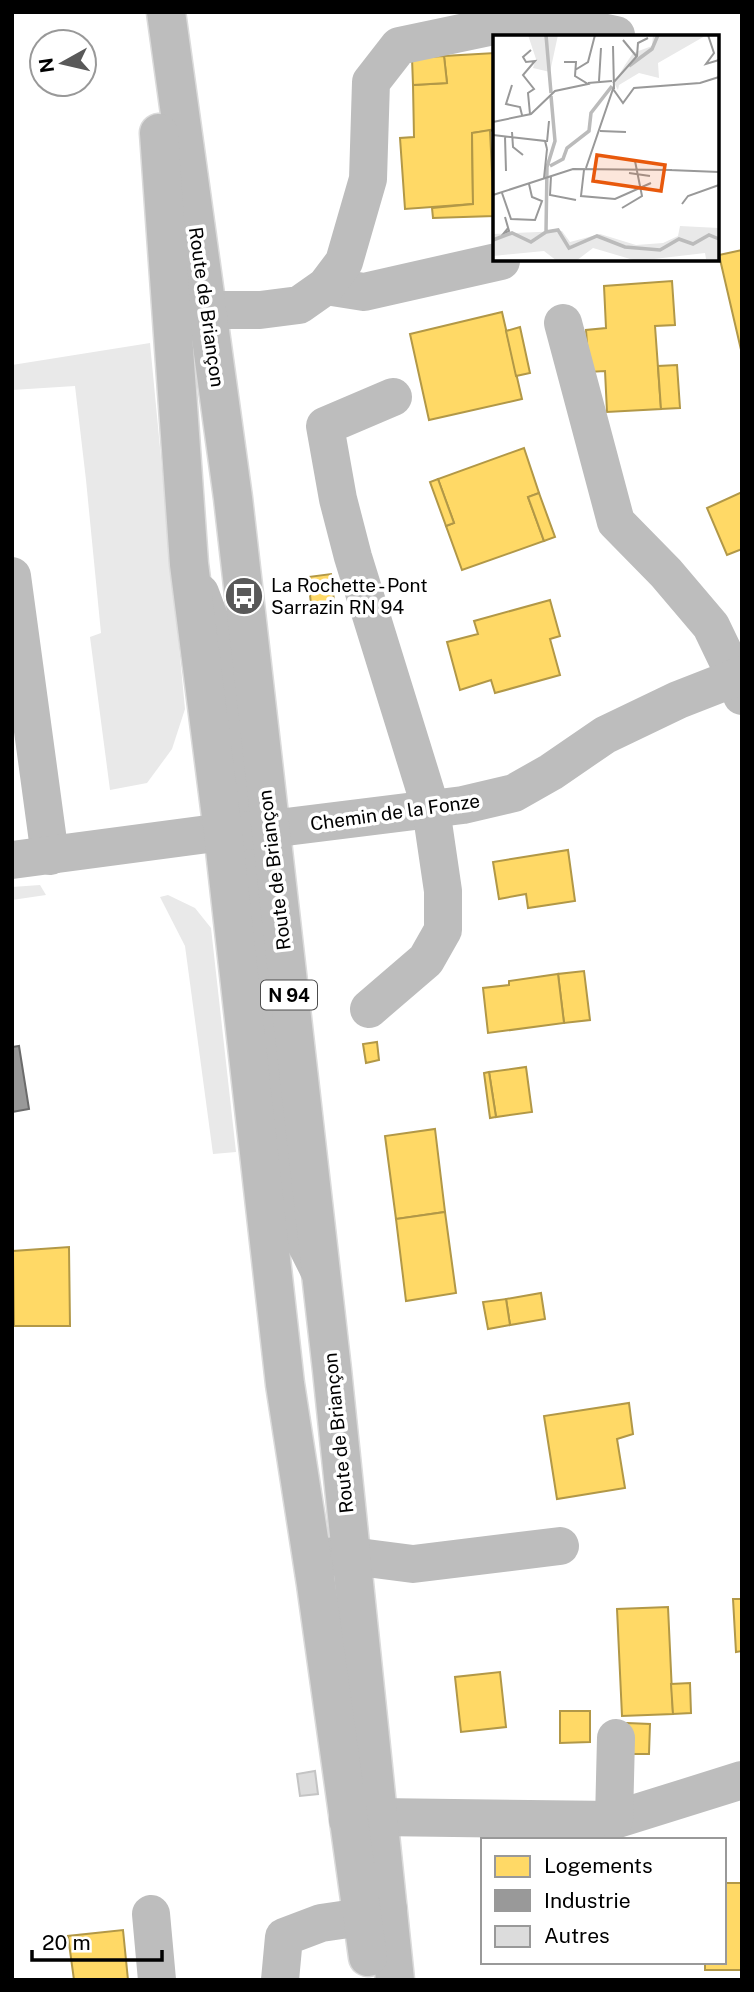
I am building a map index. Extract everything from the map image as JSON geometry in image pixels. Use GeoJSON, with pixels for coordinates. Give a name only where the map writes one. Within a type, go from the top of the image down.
{"type":"FeatureCollection","features":[{"type":"Feature","properties":{"kind":"main road","name":"Route de Briançon"},"geometry":{"type":"LineString","coordinates":[[150,12],[189,311],[233,498],[246,831],[285,1384],[312,1558],[363,1819],[375,1913],[395,1980]]}},
{"type":"Feature","properties":{"kind":"main road","name":"Route de Briançon"},"geometry":{"type":"LineString","coordinates":[[166,12],[189,311],[189,564],[246,831],[321,1275],[351,1556],[363,1819]]}},
{"type":"Feature","properties":{"kind":"main road"},"geometry":{"type":"LineString","coordinates":[[189,311],[260,310],[299,305],[326,286],[344,262],[368,179],[372,82],[398,46],[513,22],[578,27],[616,35]]}},
{"type":"Feature","properties":{"kind":"main road"},"geometry":{"type":"LineString","coordinates":[[326,286],[364,292],[501,261]]}},
{"type":"Feature","properties":{"kind":"main road"},"geometry":{"type":"LineString","coordinates":[[563,323],[616,522],[666,573],[711,626],[740,683]]}},
{"type":"Feature","properties":{"kind":"main road"},"geometry":{"type":"LineString","coordinates":[[369,1009],[426,960],[443,930],[443,891],[431,809],[353,557],[338,499],[325,426],[393,397]]}},
{"type":"Feature","properties":{"kind":"main road"},"geometry":{"type":"LineString","coordinates":[[12,576],[50,856]]}},
{"type":"Feature","properties":{"kind":"main road","name":"Chemin de la Fonze"},"geometry":{"type":"LineString","coordinates":[[12,860],[463,805],[514,793],[551,772],[605,735],[678,699],[740,683]]}},
{"type":"Feature","properties":{"kind":"main road"},"geometry":{"type":"LineString","coordinates":[[312,1558],[351,1556],[413,1564],[560,1546]]}},
{"type":"Feature","properties":{"kind":"main road"},"geometry":{"type":"LineString","coordinates":[[614,1820],[616,1738]]}},
{"type":"Feature","properties":{"kind":"main road"},"geometry":{"type":"LineString","coordinates":[[363,1819],[614,1820],[742,1780]]}},
{"type":"Feature","properties":{"kind":"main road","name":"Route de Briançon"},"geometry":{"type":"LineString","coordinates":[[372,1980],[375,1913]]}},
{"type":"Feature","properties":{"kind":"main road"},"geometry":{"type":"LineString","coordinates":[[280,1980],[284,1937],[321,1923],[375,1913]]}},
{"type":"Feature","properties":{"kind":"main road"},"geometry":{"type":"LineString","coordinates":[[151,1914],[157,1980]]}},
{"type":"Feature","properties":{"kind":"shaded area"},"geometry":{"type":"Polygon","coordinates":[[[150,343],[185,709],[172,749],[147,783],[110,790],[90,637],[101,633],[75,386],[12,390],[12,365],[150,343]]]}},
{"type":"Feature","properties":{"kind":"shaded area"},"geometry":{"type":"Polygon","coordinates":[[[40,885],[46,895],[12,900],[12,887],[40,885]]]}},
{"type":"Feature","properties":{"kind":"shaded area"},"geometry":{"type":"Polygon","coordinates":[[[168,895],[195,908],[211,928],[236,1152],[213,1154],[185,946],[160,897],[168,895]]]}},
{"type":"Feature","properties":{"kind":"building: Logements"},"geometry":{"type":"Polygon","coordinates":[[[493,53],[493,130],[472,133],[473,204],[405,209],[400,138],[414,137],[413,85],[447,83],[444,56],[493,53]]]}},
{"type":"Feature","properties":{"kind":"building: Logements"},"geometry":{"type":"Polygon","coordinates":[[[444,56],[447,83],[413,85],[412,58],[444,56]]]}},
{"type":"Feature","properties":{"kind":"building: Logements"},"geometry":{"type":"Polygon","coordinates":[[[490,130],[493,216],[433,218],[432,208],[473,204],[472,133],[490,130]]]}},
{"type":"Feature","properties":{"kind":"building: Logements"},"geometry":{"type":"Polygon","coordinates":[[[742,250],[742,354],[719,255],[742,250]]]}},
{"type":"Feature","properties":{"kind":"building: Logements"},"geometry":{"type":"Polygon","coordinates":[[[672,281],[675,325],[655,326],[661,409],[607,412],[605,371],[589,372],[586,330],[606,328],[604,286],[672,281]]]}},
{"type":"Feature","properties":{"kind":"building: Logements"},"geometry":{"type":"Polygon","coordinates":[[[502,312],[522,399],[429,420],[410,334],[502,312]]]}},
{"type":"Feature","properties":{"kind":"building: Logements"},"geometry":{"type":"Polygon","coordinates":[[[520,327],[530,373],[516,376],[506,331],[520,327]]]}},
{"type":"Feature","properties":{"kind":"building: Logements"},"geometry":{"type":"Polygon","coordinates":[[[677,365],[680,408],[661,409],[658,366],[677,365]]]}},
{"type":"Feature","properties":{"kind":"building: Logements"},"geometry":{"type":"Polygon","coordinates":[[[524,448],[539,493],[528,497],[544,541],[462,570],[446,526],[454,523],[438,479],[524,448]]]}},
{"type":"Feature","properties":{"kind":"building: Logements"},"geometry":{"type":"Polygon","coordinates":[[[438,479],[454,523],[446,526],[430,482],[438,479]]]}},
{"type":"Feature","properties":{"kind":"building: Logements"},"geometry":{"type":"Polygon","coordinates":[[[742,492],[742,549],[727,555],[707,508],[742,492]]]}},
{"type":"Feature","properties":{"kind":"building: Logements"},"geometry":{"type":"Polygon","coordinates":[[[539,493],[555,537],[544,541],[528,497],[539,493]]]}},
{"type":"Feature","properties":{"kind":"building: Logements"},"geometry":{"type":"Polygon","coordinates":[[[331,574],[334,601],[311,604],[308,577],[331,574]]]}},
{"type":"Feature","properties":{"kind":"building: Logements"},"geometry":{"type":"Polygon","coordinates":[[[550,600],[560,636],[550,639],[560,675],[495,693],[491,680],[460,690],[447,642],[478,634],[474,621],[550,600]]]}},
{"type":"Feature","properties":{"kind":"building: Logements"},"geometry":{"type":"Polygon","coordinates":[[[568,850],[575,901],[528,908],[526,894],[499,899],[493,862],[568,850]]]}},
{"type":"Feature","properties":{"kind":"building: Logements"},"geometry":{"type":"Polygon","coordinates":[[[584,971],[590,1020],[564,1023],[558,974],[584,971]]]}},
{"type":"Feature","properties":{"kind":"building: Logements"},"geometry":{"type":"Polygon","coordinates":[[[558,974],[564,1023],[488,1033],[483,988],[509,985],[509,981],[558,974]]]}},
{"type":"Feature","properties":{"kind":"building: Logements"},"geometry":{"type":"Polygon","coordinates":[[[377,1042],[379,1060],[366,1063],[363,1044],[377,1042]]]}},
{"type":"Feature","properties":{"kind":"building: Logements"},"geometry":{"type":"Polygon","coordinates":[[[526,1067],[532,1112],[496,1117],[489,1072],[526,1067]]]}},
{"type":"Feature","properties":{"kind":"building: Logements"},"geometry":{"type":"Polygon","coordinates":[[[489,1072],[496,1117],[490,1118],[484,1073],[489,1072]]]}},
{"type":"Feature","properties":{"kind":"building: Logements"},"geometry":{"type":"Polygon","coordinates":[[[435,1129],[445,1212],[396,1219],[385,1136],[435,1129]]]}},
{"type":"Feature","properties":{"kind":"building: Logements"},"geometry":{"type":"Polygon","coordinates":[[[445,1212],[456,1293],[406,1301],[396,1219],[445,1212]]]}},
{"type":"Feature","properties":{"kind":"building: Logements"},"geometry":{"type":"Polygon","coordinates":[[[69,1247],[70,1326],[14,1326],[13,1251],[69,1247]]]}},
{"type":"Feature","properties":{"kind":"building: Logements"},"geometry":{"type":"Polygon","coordinates":[[[541,1293],[545,1319],[510,1325],[506,1299],[541,1293]]]}},
{"type":"Feature","properties":{"kind":"building: Logements"},"geometry":{"type":"Polygon","coordinates":[[[506,1299],[510,1325],[488,1329],[483,1302],[506,1299]]]}},
{"type":"Feature","properties":{"kind":"building: Logements"},"geometry":{"type":"Polygon","coordinates":[[[629,1403],[633,1434],[617,1439],[625,1488],[557,1499],[544,1416],[629,1403]]]}},
{"type":"Feature","properties":{"kind":"building: Logements"},"geometry":{"type":"Polygon","coordinates":[[[733,1599],[742,1599],[742,1651],[736,1652],[733,1599]]]}},
{"type":"Feature","properties":{"kind":"building: Logements"},"geometry":{"type":"Polygon","coordinates":[[[668,1607],[673,1714],[622,1716],[617,1609],[668,1607]]]}},
{"type":"Feature","properties":{"kind":"building: Logements"},"geometry":{"type":"Polygon","coordinates":[[[500,1672],[506,1727],[461,1732],[455,1677],[500,1672]]]}},
{"type":"Feature","properties":{"kind":"building: Logements"},"geometry":{"type":"Polygon","coordinates":[[[690,1683],[691,1713],[673,1714],[671,1684],[690,1683]]]}},
{"type":"Feature","properties":{"kind":"building: Logements"},"geometry":{"type":"Polygon","coordinates":[[[560,1711],[590,1711],[590,1742],[560,1743],[560,1711]]]}},
{"type":"Feature","properties":{"kind":"building: Logements"},"geometry":{"type":"Polygon","coordinates":[[[627,1723],[650,1724],[649,1754],[627,1754],[627,1723]]]}},
{"type":"Feature","properties":{"kind":"building: Logements"},"geometry":{"type":"Polygon","coordinates":[[[726,1883],[742,1883],[742,1970],[705,1970],[705,1964],[726,1964],[726,1883]]]}},
{"type":"Feature","properties":{"kind":"building: Logements"},"geometry":{"type":"Polygon","coordinates":[[[123,1930],[128,1980],[74,1980],[68,1936],[123,1930]]]}},
{"type":"Feature","properties":{"kind":"building: Industrie"},"geometry":{"type":"Polygon","coordinates":[[[19,1046],[29,1109],[12,1112],[12,1047],[19,1046]]]}},
{"type":"Feature","properties":{"kind":"building: Autres"},"geometry":{"type":"Polygon","coordinates":[[[315,1771],[318,1794],[300,1796],[297,1774],[315,1771]]]}},
{"type":"Feature","properties":{"kind":"place","name":"La Rochette - Pont Sarrazin RN 94"},"geometry":{"type":"Point","coordinates":[244,596]}}]}
